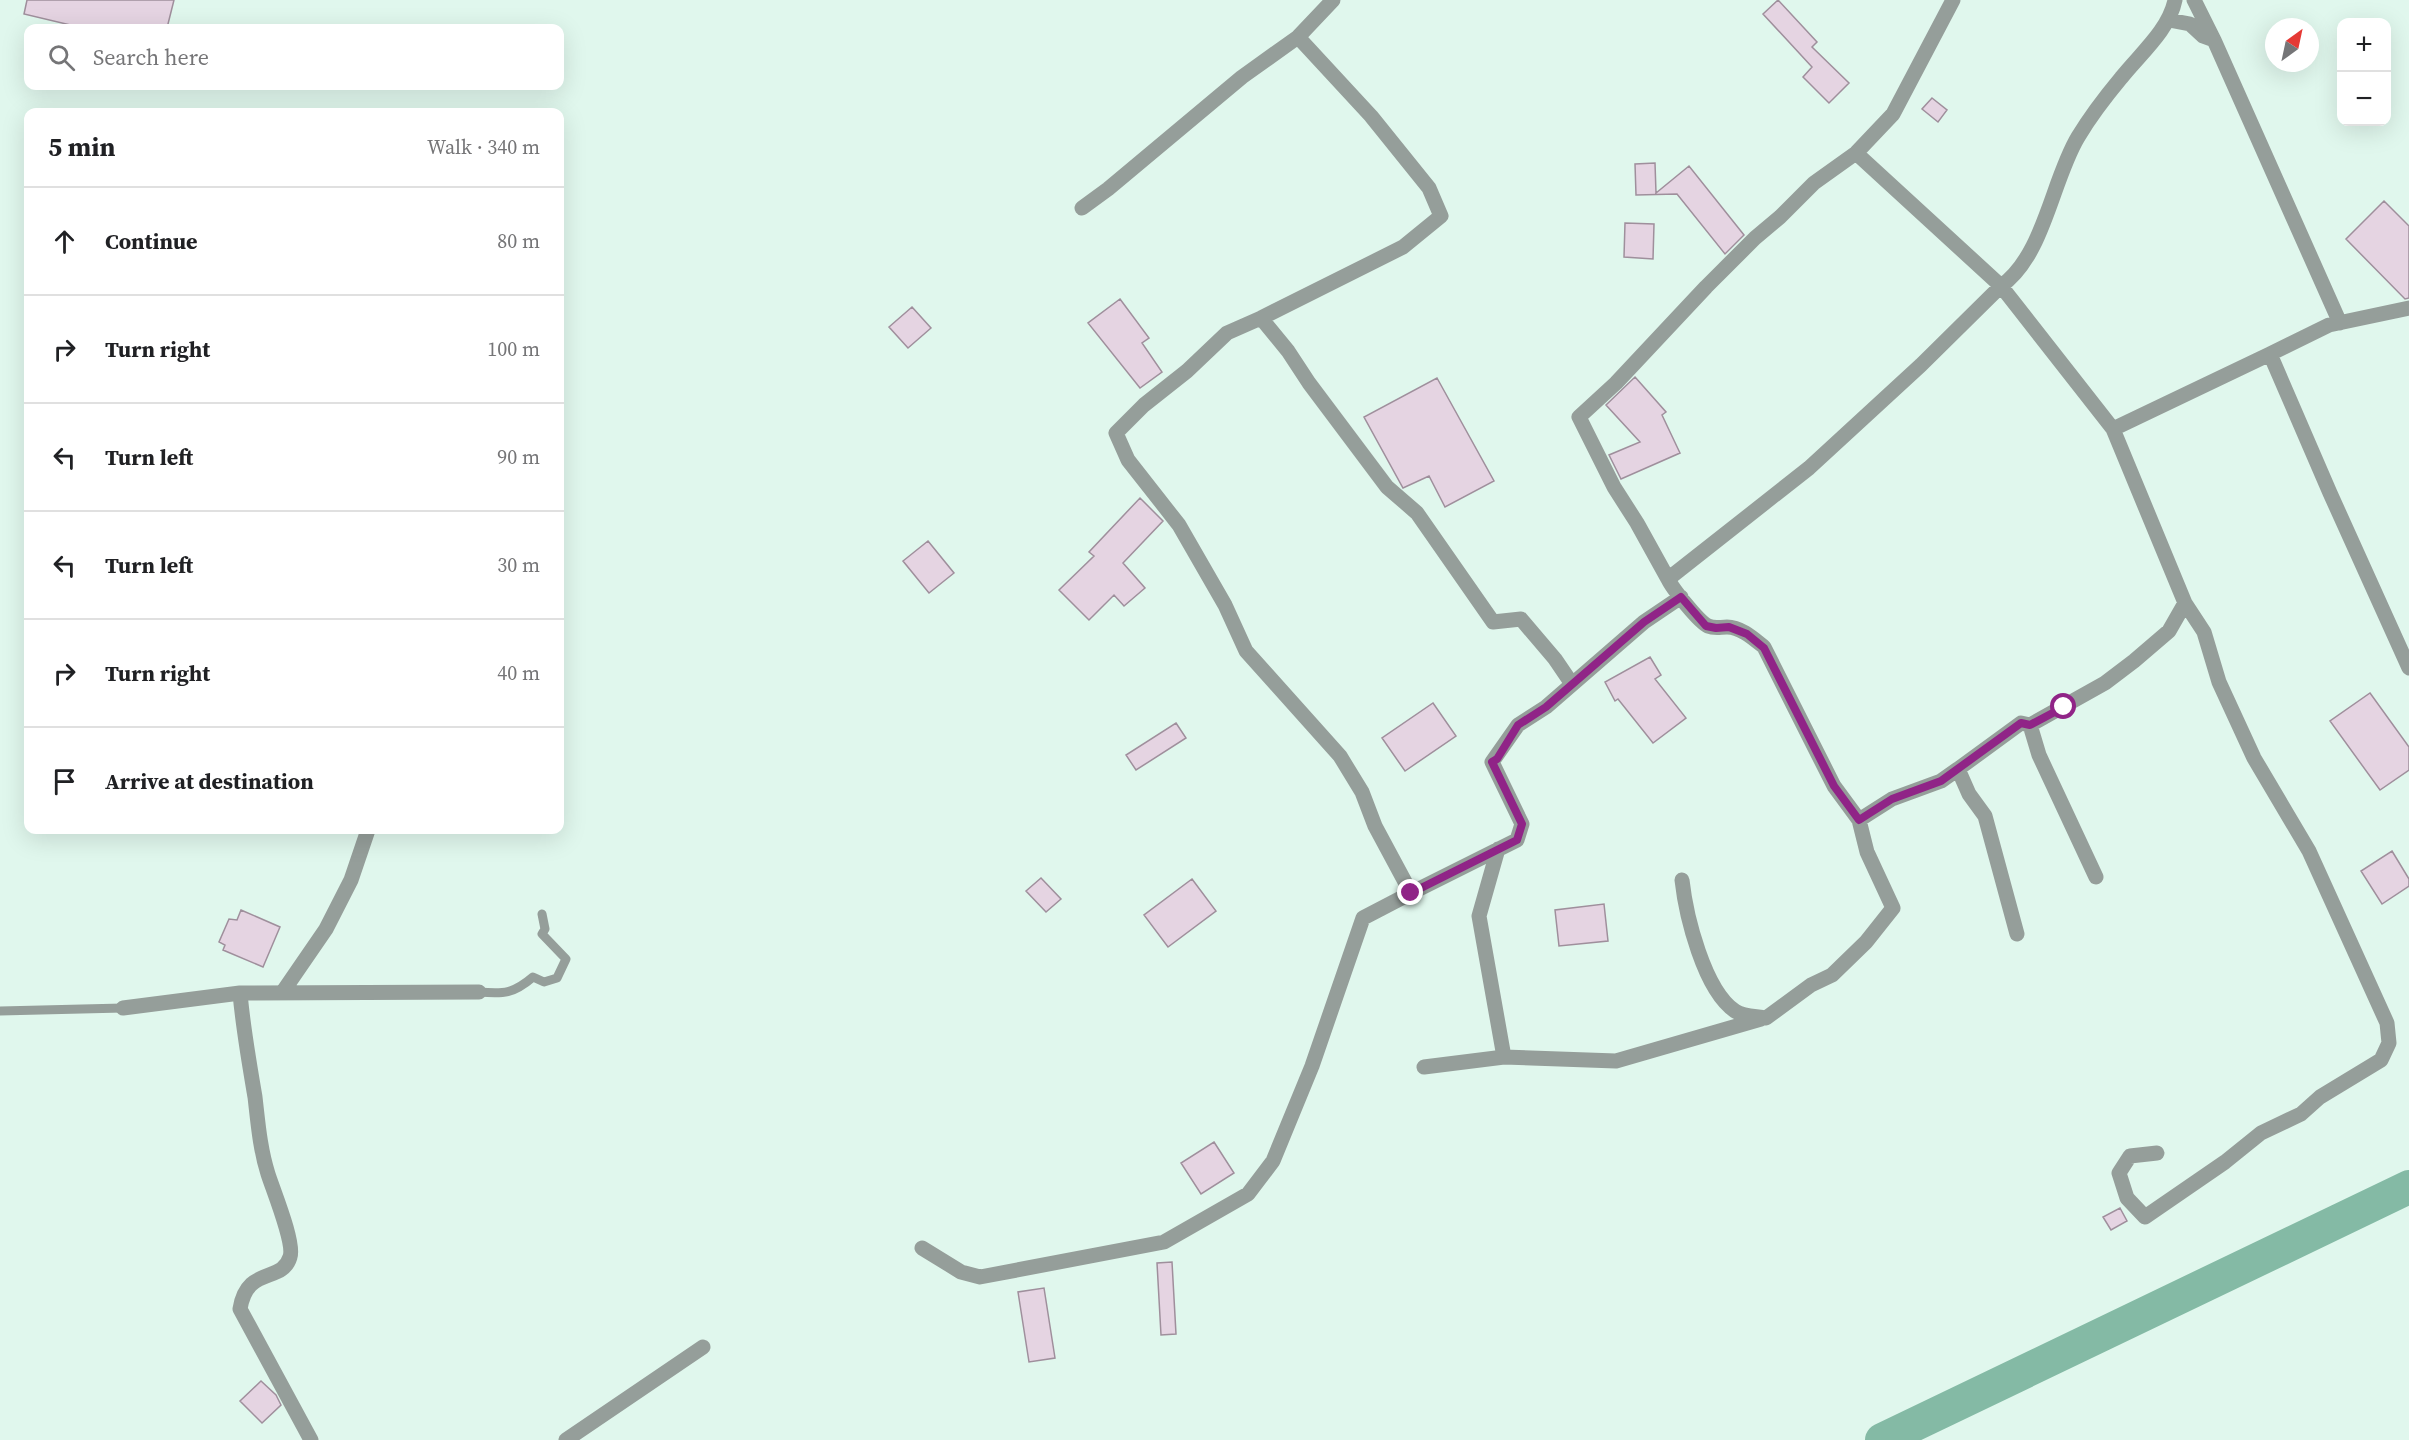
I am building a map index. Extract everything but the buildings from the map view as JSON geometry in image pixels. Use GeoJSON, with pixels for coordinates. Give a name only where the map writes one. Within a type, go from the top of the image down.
{"type":"FeatureCollection","features":[{"type":"Feature","properties":{"kind":"street"},"geometry":{"type":"LineString","coordinates":[[1082,208],[1242,76],[1298,37],[1333,0]]}},
{"type":"Feature","properties":{"kind":"street"},"geometry":{"type":"LineString","coordinates":[[1424,1067],[1504,1057],[1616,1061],[1766,1018],[1811,985],[1832,975],[1866,942],[1893,908],[1867,852],[1859,820],[1834,786],[1764,648],[1747,634],[1729,627],[1706,626],[1672,587],[1637,523],[1614,487],[1579,417],[1616,383],[1755,238],[1780,218],[1814,183],[1836,165],[1856,153],[1893,114],[1953,0]]}},
{"type":"Feature","properties":{"kind":"street"},"geometry":{"type":"LineString","coordinates":[[1668,579],[1809,468],[1922,365],[2001,286],[2013,278],[2022,265],[2047,214],[2077,138],[2119,80],[2169,20],[2175,0]]}},
{"type":"Feature","properties":{"kind":"street"},"geometry":{"type":"LineString","coordinates":[[2175,0],[2181,14],[2190,24],[2203,36],[2214,40]]}},
{"type":"Feature","properties":{"kind":"street"},"geometry":{"type":"LineString","coordinates":[[2194,0],[2340,323]]}},
{"type":"Feature","properties":{"kind":"street"},"geometry":{"type":"LineString","coordinates":[[2169,20],[2190,24]]}},
{"type":"Feature","properties":{"kind":"street"},"geometry":{"type":"LineString","coordinates":[[1298,37],[1371,116],[1429,188],[1441,216],[1403,247],[1262,318],[1227,333],[1187,371],[1144,405],[1116,433],[1128,460],[1179,525],[1225,605],[1246,651],[1340,756],[1362,792],[1375,826],[1411,893]]}},
{"type":"Feature","properties":{"kind":"street"},"geometry":{"type":"LineString","coordinates":[[1856,153],[2001,286],[2114,429],[2185,603],[2204,632],[2219,682],[2254,758],[2314,860],[2387,1023],[2389,1043],[2381,1060],[2320,1097],[2301,1114],[2261,1133],[2225,1162],[2145,1217],[2127,1198],[2119,1173],[2130,1156],[2157,1153]]}},
{"type":"Feature","properties":{"kind":"street"},"geometry":{"type":"LineString","coordinates":[[2114,429],[2329,325],[2409,308]]}},
{"type":"Feature","properties":{"kind":"street"},"geometry":{"type":"LineString","coordinates":[[1262,318],[1387,488],[1417,513],[1493,622],[1521,619],[1555,659],[1572,684]]}},
{"type":"Feature","properties":{"kind":"street"},"geometry":{"type":"LineString","coordinates":[[2270,354],[2330,494],[2409,668]]}},
{"type":"Feature","properties":{"kind":"street"},"geometry":{"type":"LineString","coordinates":[[922,1248],[961,1272],[980,1277],[1164,1242],[1248,1194],[1273,1161],[1312,1066],[1363,918],[1517,840],[1522,824],[1492,762],[1497,759],[1518,725],[1546,707],[1644,622],[1681,597]]}},
{"type":"Feature","properties":{"kind":"street"},"geometry":{"type":"LineString","coordinates":[[1859,820],[1892,799],[1941,781],[2021,723],[2030,725],[2105,683],[2169,631],[2185,603]]}},
{"type":"Feature","properties":{"kind":"street"},"geometry":{"type":"LineString","coordinates":[[2030,725],[2039,755],[2096,877]]}},
{"type":"Feature","properties":{"kind":"street"},"geometry":{"type":"LineString","coordinates":[[1958,769],[1969,794],[1985,816],[2017,934]]}},
{"type":"Feature","properties":{"kind":"street"},"geometry":{"type":"LineString","coordinates":[[282,993],[326,929],[351,880],[367,834]]}},
{"type":"Feature","properties":{"kind":"street"},"geometry":{"type":"LineString","coordinates":[[1498,849],[1479,916],[1504,1057]]}},
{"type":"Feature","properties":{"kind":"street"},"geometry":{"type":"LineString","coordinates":[[1682,880],[1689,926],[1706,970],[1721,997],[1735,1011],[1766,1018]]}},
{"type":"Feature","properties":{"kind":"street"},"geometry":{"type":"LineString","coordinates":[[123,1008],[240,993],[479,992]]}},
{"type":"Feature","properties":{"kind":"street"},"geometry":{"type":"LineString","coordinates":[[240,993],[245,1042],[264,1160],[290,1241],[290,1257],[281,1270],[254,1281],[243,1294],[240,1310],[310,1440]]}},
{"type":"Feature","properties":{"kind":"street"},"geometry":{"type":"LineString","coordinates":[[566,1440],[703,1347]]}},
{"type":"Feature","properties":{"kind":"lane"},"geometry":{"type":"LineString","coordinates":[[479,992],[506,994],[523,986],[533,977],[544,982],[557,978],[566,959],[542,934],[545,930],[542,914]]}},
{"type":"Feature","properties":{"kind":"lane"},"geometry":{"type":"LineString","coordinates":[[0,1011],[123,1008]]}},
{"type":"Feature","properties":{"kind":"waterway"},"geometry":{"type":"LineString","coordinates":[[1882,1440],[2409,1187]]}},
{"type":"Feature","properties":{"kind":"route"},"geometry":{"type":"LineString","coordinates":[[1411,893],[1517,840],[1522,824],[1492,762],[1497,759],[1518,725],[1546,707],[1644,622],[1681,597],[1706,626],[1729,627],[1747,634],[1764,648],[1812,738],[1834,786],[1859,820],[1892,799],[1941,781],[2021,723],[2030,725],[2064,707]]}}]}
